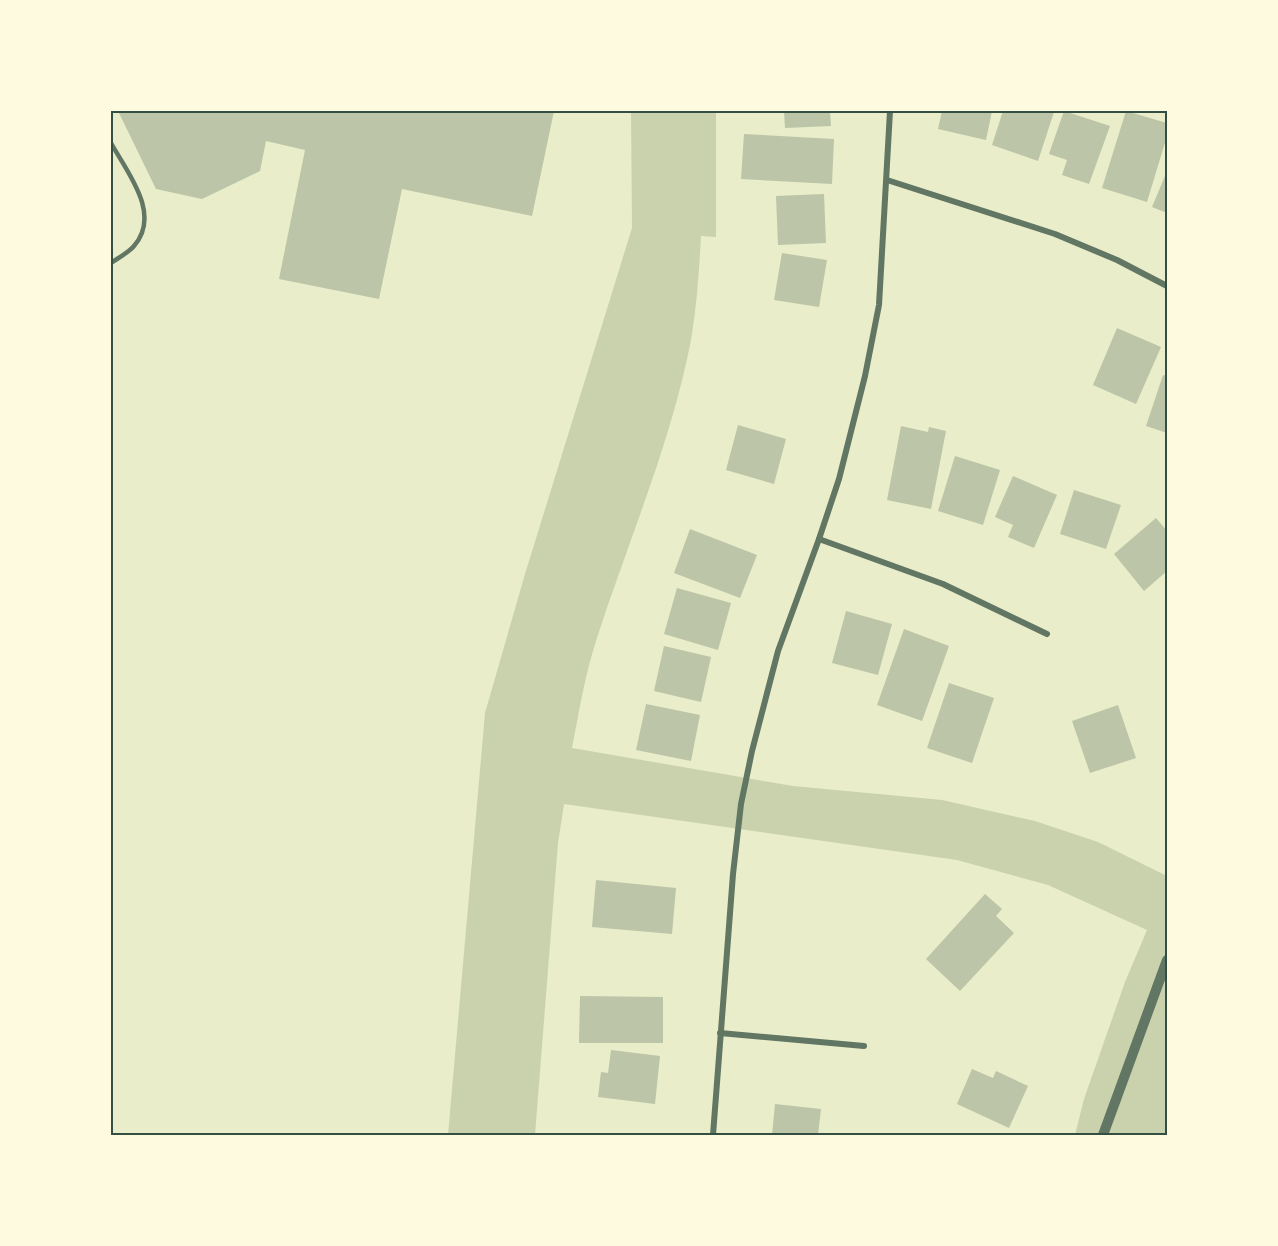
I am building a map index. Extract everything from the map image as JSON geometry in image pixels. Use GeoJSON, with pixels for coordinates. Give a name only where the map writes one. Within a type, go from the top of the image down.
{"type":"FeatureCollection","features":[{"type":"Feature","properties":{"kind":"street"},"geometry":{"type":"LineString","coordinates":[[713,1135],[733,874],[741,804],[778,651],[819,539],[845,456],[865,376],[879,305],[890,111]]}},
{"type":"Feature","properties":{"kind":"street"},"geometry":{"type":"LineString","coordinates":[[887,180],[1055,234],[1117,260],[1167,286]]}},
{"type":"Feature","properties":{"kind":"street"},"geometry":{"type":"LineString","coordinates":[[819,539],[943,584],[1047,634]]}},
{"type":"Feature","properties":{"kind":"street"},"geometry":{"type":"LineString","coordinates":[[1103,1135],[1167,960]]}},
{"type":"Feature","properties":{"kind":"street"},"geometry":{"type":"LineString","coordinates":[[720,1033],[864,1046]]}},
{"type":"Feature","properties":{"kind":"lane"},"geometry":{"type":"LineString","coordinates":[[111,143],[140,195],[146,214],[143,231],[134,247],[111,263]]}},
{"type":"Feature","properties":{"kind":"green space"},"geometry":{"type":"Polygon","coordinates":[[[631,111],[716,111],[716,237],[701,236],[695,314],[682,379],[661,455],[592,654],[572,748],[793,786],[942,800],[1035,821],[1098,842],[1167,876],[1167,1135],[1075,1135],[1084,1099],[1125,982],[1147,930],[1048,885],[957,860],[564,804],[558,843],[535,1135],[448,1135],[485,713],[525,574],[632,228],[631,111]]]}},
{"type":"Feature","properties":{"kind":"building"},"geometry":{"type":"Polygon","coordinates":[[[118,111],[554,111],[532,216],[402,189],[379,299],[279,279],[305,150],[266,141],[260,171],[202,199],[156,189],[118,111]]]}},
{"type":"Feature","properties":{"kind":"building"},"geometry":{"type":"Polygon","coordinates":[[[784,111],[830,111],[831,126],[785,128],[784,111]]]}},
{"type":"Feature","properties":{"kind":"building"},"geometry":{"type":"Polygon","coordinates":[[[942,111],[992,111],[986,140],[938,129],[942,111]]]}},
{"type":"Feature","properties":{"kind":"building"},"geometry":{"type":"Polygon","coordinates":[[[1003,111],[1054,112],[1038,161],[992,145],[1003,111]]]}},
{"type":"Feature","properties":{"kind":"building"},"geometry":{"type":"Polygon","coordinates":[[[1064,111],[1110,126],[1089,184],[1062,175],[1067,160],[1049,154],[1064,111]]]}},
{"type":"Feature","properties":{"kind":"building"},"geometry":{"type":"Polygon","coordinates":[[[1126,111],[1167,123],[1167,136],[1147,202],[1102,188],[1126,111]]]}},
{"type":"Feature","properties":{"kind":"building"},"geometry":{"type":"Polygon","coordinates":[[[744,134],[834,139],[832,184],[741,179],[744,134]]]}},
{"type":"Feature","properties":{"kind":"building"},"geometry":{"type":"Polygon","coordinates":[[[1167,171],[1167,213],[1152,207],[1167,171]]]}},
{"type":"Feature","properties":{"kind":"building"},"geometry":{"type":"Polygon","coordinates":[[[824,194],[826,243],[778,245],[776,196],[824,194]]]}},
{"type":"Feature","properties":{"kind":"building"},"geometry":{"type":"Polygon","coordinates":[[[782,253],[827,260],[819,307],[774,300],[782,253]]]}},
{"type":"Feature","properties":{"kind":"building"},"geometry":{"type":"Polygon","coordinates":[[[1117,328],[1161,347],[1136,404],[1093,385],[1117,328]]]}},
{"type":"Feature","properties":{"kind":"building"},"geometry":{"type":"Polygon","coordinates":[[[1163,375],[1167,376],[1167,433],[1146,426],[1163,375]]]}},
{"type":"Feature","properties":{"kind":"building"},"geometry":{"type":"Polygon","coordinates":[[[738,425],[786,439],[774,484],[726,470],[738,425]]]}},
{"type":"Feature","properties":{"kind":"building"},"geometry":{"type":"Polygon","coordinates":[[[901,426],[928,432],[929,427],[946,431],[931,509],[887,500],[901,426]]]}},
{"type":"Feature","properties":{"kind":"building"},"geometry":{"type":"Polygon","coordinates":[[[955,456],[1000,470],[983,525],[938,511],[955,456]]]}},
{"type":"Feature","properties":{"kind":"building"},"geometry":{"type":"Polygon","coordinates":[[[1013,476],[1057,495],[1034,548],[1008,537],[1013,525],[995,517],[1013,476]]]}},
{"type":"Feature","properties":{"kind":"building"},"geometry":{"type":"Polygon","coordinates":[[[1074,490],[1121,505],[1106,549],[1060,534],[1074,490]]]}},
{"type":"Feature","properties":{"kind":"building"},"geometry":{"type":"Polygon","coordinates":[[[1156,518],[1167,531],[1167,571],[1144,591],[1114,554],[1156,518]]]}},
{"type":"Feature","properties":{"kind":"building"},"geometry":{"type":"Polygon","coordinates":[[[690,529],[757,555],[740,598],[674,573],[690,529]]]}},
{"type":"Feature","properties":{"kind":"building"},"geometry":{"type":"Polygon","coordinates":[[[677,588],[731,603],[718,650],[664,634],[677,588]]]}},
{"type":"Feature","properties":{"kind":"building"},"geometry":{"type":"Polygon","coordinates":[[[846,611],[892,624],[878,675],[832,663],[846,611]]]}},
{"type":"Feature","properties":{"kind":"building"},"geometry":{"type":"Polygon","coordinates":[[[904,629],[949,646],[922,721],[877,705],[904,629]]]}},
{"type":"Feature","properties":{"kind":"building"},"geometry":{"type":"Polygon","coordinates":[[[664,646],[711,657],[701,702],[654,691],[664,646]]]}},
{"type":"Feature","properties":{"kind":"building"},"geometry":{"type":"Polygon","coordinates":[[[949,683],[994,698],[972,763],[927,748],[949,683]]]}},
{"type":"Feature","properties":{"kind":"building"},"geometry":{"type":"Polygon","coordinates":[[[646,704],[700,715],[691,761],[636,750],[646,704]]]}},
{"type":"Feature","properties":{"kind":"building"},"geometry":{"type":"Polygon","coordinates":[[[1118,705],[1136,758],[1090,773],[1072,721],[1118,705]]]}},
{"type":"Feature","properties":{"kind":"building"},"geometry":{"type":"Polygon","coordinates":[[[596,880],[676,888],[672,934],[592,927],[596,880]]]}},
{"type":"Feature","properties":{"kind":"building"},"geometry":{"type":"Polygon","coordinates":[[[985,894],[1002,909],[996,916],[1014,933],[960,991],[926,959],[985,894]]]}},
{"type":"Feature","properties":{"kind":"building"},"geometry":{"type":"Polygon","coordinates":[[[580,996],[663,997],[663,1043],[579,1043],[580,996]]]}},
{"type":"Feature","properties":{"kind":"building"},"geometry":{"type":"Polygon","coordinates":[[[611,1050],[660,1056],[655,1104],[598,1097],[601,1072],[608,1073],[611,1050]]]}},
{"type":"Feature","properties":{"kind":"building"},"geometry":{"type":"Polygon","coordinates":[[[972,1069],[993,1078],[996,1071],[1028,1086],[1009,1128],[957,1104],[972,1069]]]}},
{"type":"Feature","properties":{"kind":"building"},"geometry":{"type":"Polygon","coordinates":[[[775,1104],[821,1109],[818,1135],[772,1135],[775,1104]]]}}]}
